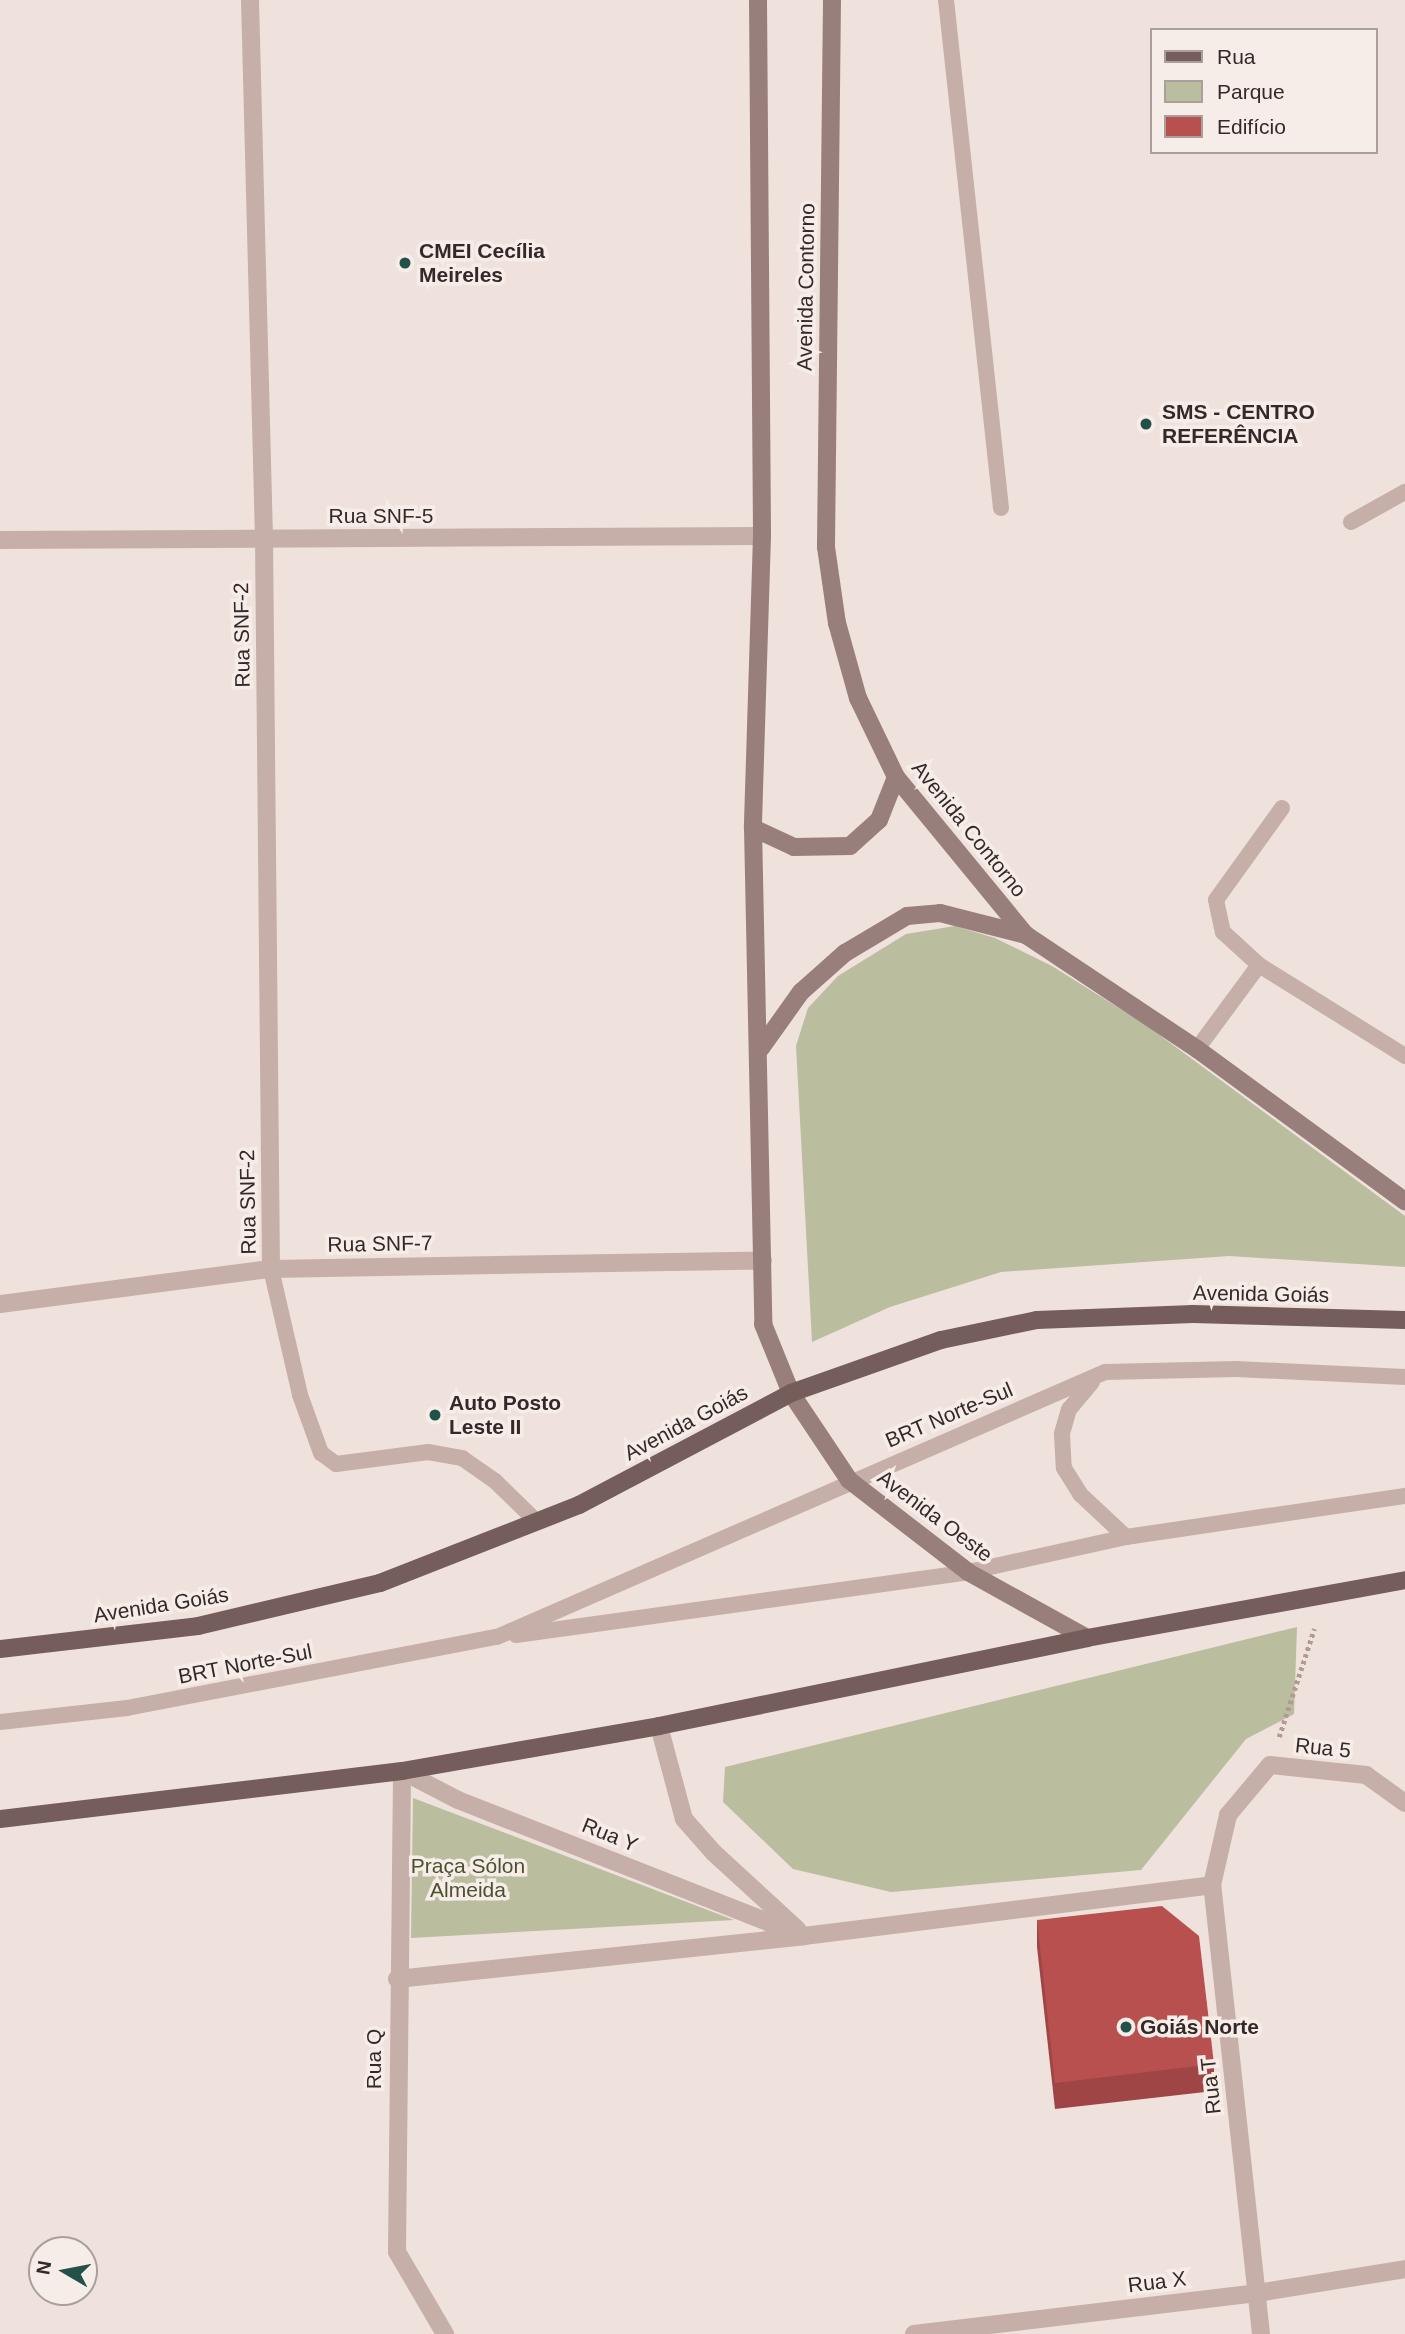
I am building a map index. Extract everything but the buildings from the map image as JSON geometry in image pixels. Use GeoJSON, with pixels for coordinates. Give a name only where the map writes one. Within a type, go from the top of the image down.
{"type":"FeatureCollection","features":[{"type":"Feature","properties":{"kind":"main road","name":"Avenida Contorno"},"geometry":{"type":"LineString","coordinates":[[758,0],[762,536],[753,828],[761,1048],[763,1324],[791,1393]]}},
{"type":"Feature","properties":{"kind":"main road","name":"Avenida Contorno"},"geometry":{"type":"LineString","coordinates":[[831,0],[826,547],[837,623],[858,698],[896,777],[1026,935],[1197,1049],[1405,1201]]}},
{"type":"Feature","properties":{"kind":"main road"},"geometry":{"type":"LineString","coordinates":[[753,828],[794,847],[850,846],[879,820],[896,777]]}},
{"type":"Feature","properties":{"kind":"main road"},"geometry":{"type":"LineString","coordinates":[[761,1048],[801,992],[845,953],[907,916],[940,913],[1026,935]]}},
{"type":"Feature","properties":{"kind":"main road","name":"Avenida Goiás"},"geometry":{"type":"LineString","coordinates":[[0,1649],[198,1626],[380,1583],[579,1505],[791,1393],[941,1340],[1037,1320],[1193,1314],[1405,1320]]}},
{"type":"Feature","properties":{"kind":"main road","name":"Avenida Oeste"},"geometry":{"type":"LineString","coordinates":[[791,1393],[849,1480],[968,1572],[1087,1638]]}},
{"type":"Feature","properties":{"kind":"main road"},"geometry":{"type":"LineString","coordinates":[[0,1819],[402,1771],[659,1726],[1087,1638],[1405,1580]]}},
{"type":"Feature","properties":{"kind":"street","name":"Rua SNF-2"},"geometry":{"type":"LineString","coordinates":[[250,0],[264,539],[271,1269]]}},
{"type":"Feature","properties":{"kind":"street","name":"Rua SNF-5"},"geometry":{"type":"LineString","coordinates":[[0,540],[762,536]]}},
{"type":"Feature","properties":{"kind":"street","name":"Rua SNF-7"},"geometry":{"type":"LineString","coordinates":[[0,1304],[271,1269],[763,1260]]}},
{"type":"Feature","properties":{"kind":"street"},"geometry":{"type":"LineString","coordinates":[[659,1726],[684,1819],[714,1853],[804,1936]]}},
{"type":"Feature","properties":{"kind":"street","name":"Rua 5"},"geometry":{"type":"LineString","coordinates":[[1270,1765],[1366,1775],[1405,1802]]}},
{"type":"Feature","properties":{"kind":"street","name":"Rua T"},"geometry":{"type":"LineString","coordinates":[[1261,2334],[1212,1885],[1228,1815],[1270,1765]]}},
{"type":"Feature","properties":{"kind":"street","name":"Rua Y"},"geometry":{"type":"LineString","coordinates":[[402,1771],[458,1800],[804,1936]]}},
{"type":"Feature","properties":{"kind":"street","name":"Rua Q"},"geometry":{"type":"LineString","coordinates":[[402,1771],[397,1979],[397,2252],[445,2334]]}},
{"type":"Feature","properties":{"kind":"street","name":"Rua Y"},"geometry":{"type":"LineString","coordinates":[[397,1979],[804,1936],[1212,1885]]}},
{"type":"Feature","properties":{"kind":"street","name":"Rua X"},"geometry":{"type":"LineString","coordinates":[[914,2334],[1257,2293],[1405,2269]]}},
{"type":"Feature","properties":{"kind":"lane"},"geometry":{"type":"LineString","coordinates":[[946,0],[1001,508]]}},
{"type":"Feature","properties":{"kind":"lane"},"geometry":{"type":"LineString","coordinates":[[1351,522],[1405,492]]}},
{"type":"Feature","properties":{"kind":"lane"},"geometry":{"type":"LineString","coordinates":[[1282,808],[1216,900],[1223,932],[1259,965],[1405,1056]]}},
{"type":"Feature","properties":{"kind":"lane"},"geometry":{"type":"LineString","coordinates":[[1197,1049],[1259,965]]}},
{"type":"Feature","properties":{"kind":"lane"},"geometry":{"type":"LineString","coordinates":[[271,1269],[300,1395],[321,1453],[336,1464],[428,1452],[462,1458],[495,1481],[537,1522]]}},
{"type":"Feature","properties":{"kind":"lane","name":"BRT Norte-Sul"},"geometry":{"type":"LineString","coordinates":[[497,1637],[849,1480],[1105,1372],[1236,1369],[1405,1377]]}},
{"type":"Feature","properties":{"kind":"lane"},"geometry":{"type":"LineString","coordinates":[[1105,1372],[1082,1390],[1069,1409],[1062,1434],[1064,1468],[1080,1494],[1126,1537]]}},
{"type":"Feature","properties":{"kind":"lane"},"geometry":{"type":"LineString","coordinates":[[0,1722],[127,1708],[497,1637],[968,1572],[1126,1537],[1405,1496]]}},
{"type":"Feature","properties":{"kind":"path"},"geometry":{"type":"LineString","coordinates":[[1270,1765],[1325,1593]]}},
{"type":"Feature","properties":{"kind":"green space"},"geometry":{"type":"Polygon","coordinates":[[[955,926],[995,938],[1052,966],[1146,1025],[1405,1216],[1405,1267],[1229,1256],[1001,1272],[890,1307],[812,1342],[796,1046],[808,1008],[838,976],[906,934],[955,926]]]}},
{"type":"Feature","properties":{"kind":"green space"},"geometry":{"type":"Polygon","coordinates":[[[1297,1627],[1294,1714],[1246,1739],[1141,1870],[891,1892],[793,1869],[723,1802],[725,1767],[1297,1627]]]}},
{"type":"Feature","properties":{"kind":"green space","name":"Praça Sólon Almeida"},"geometry":{"type":"Polygon","coordinates":[[[413,1798],[734,1920],[411,1938],[413,1798]]]}},
{"type":"Feature","properties":{"kind":"place","name":"CMEI Cecília Meireles"},"geometry":{"type":"Point","coordinates":[405,263]}},
{"type":"Feature","properties":{"kind":"place","name":"SMS - CENTRO REFERÊNCIA"},"geometry":{"type":"Point","coordinates":[1146,424]}},
{"type":"Feature","properties":{"kind":"place","name":"Auto Posto Leste II"},"geometry":{"type":"Point","coordinates":[435,1415]}},
{"type":"Feature","properties":{"kind":"place","name":"Goiás Norte"},"geometry":{"type":"Point","coordinates":[1126,2027]}}]}
